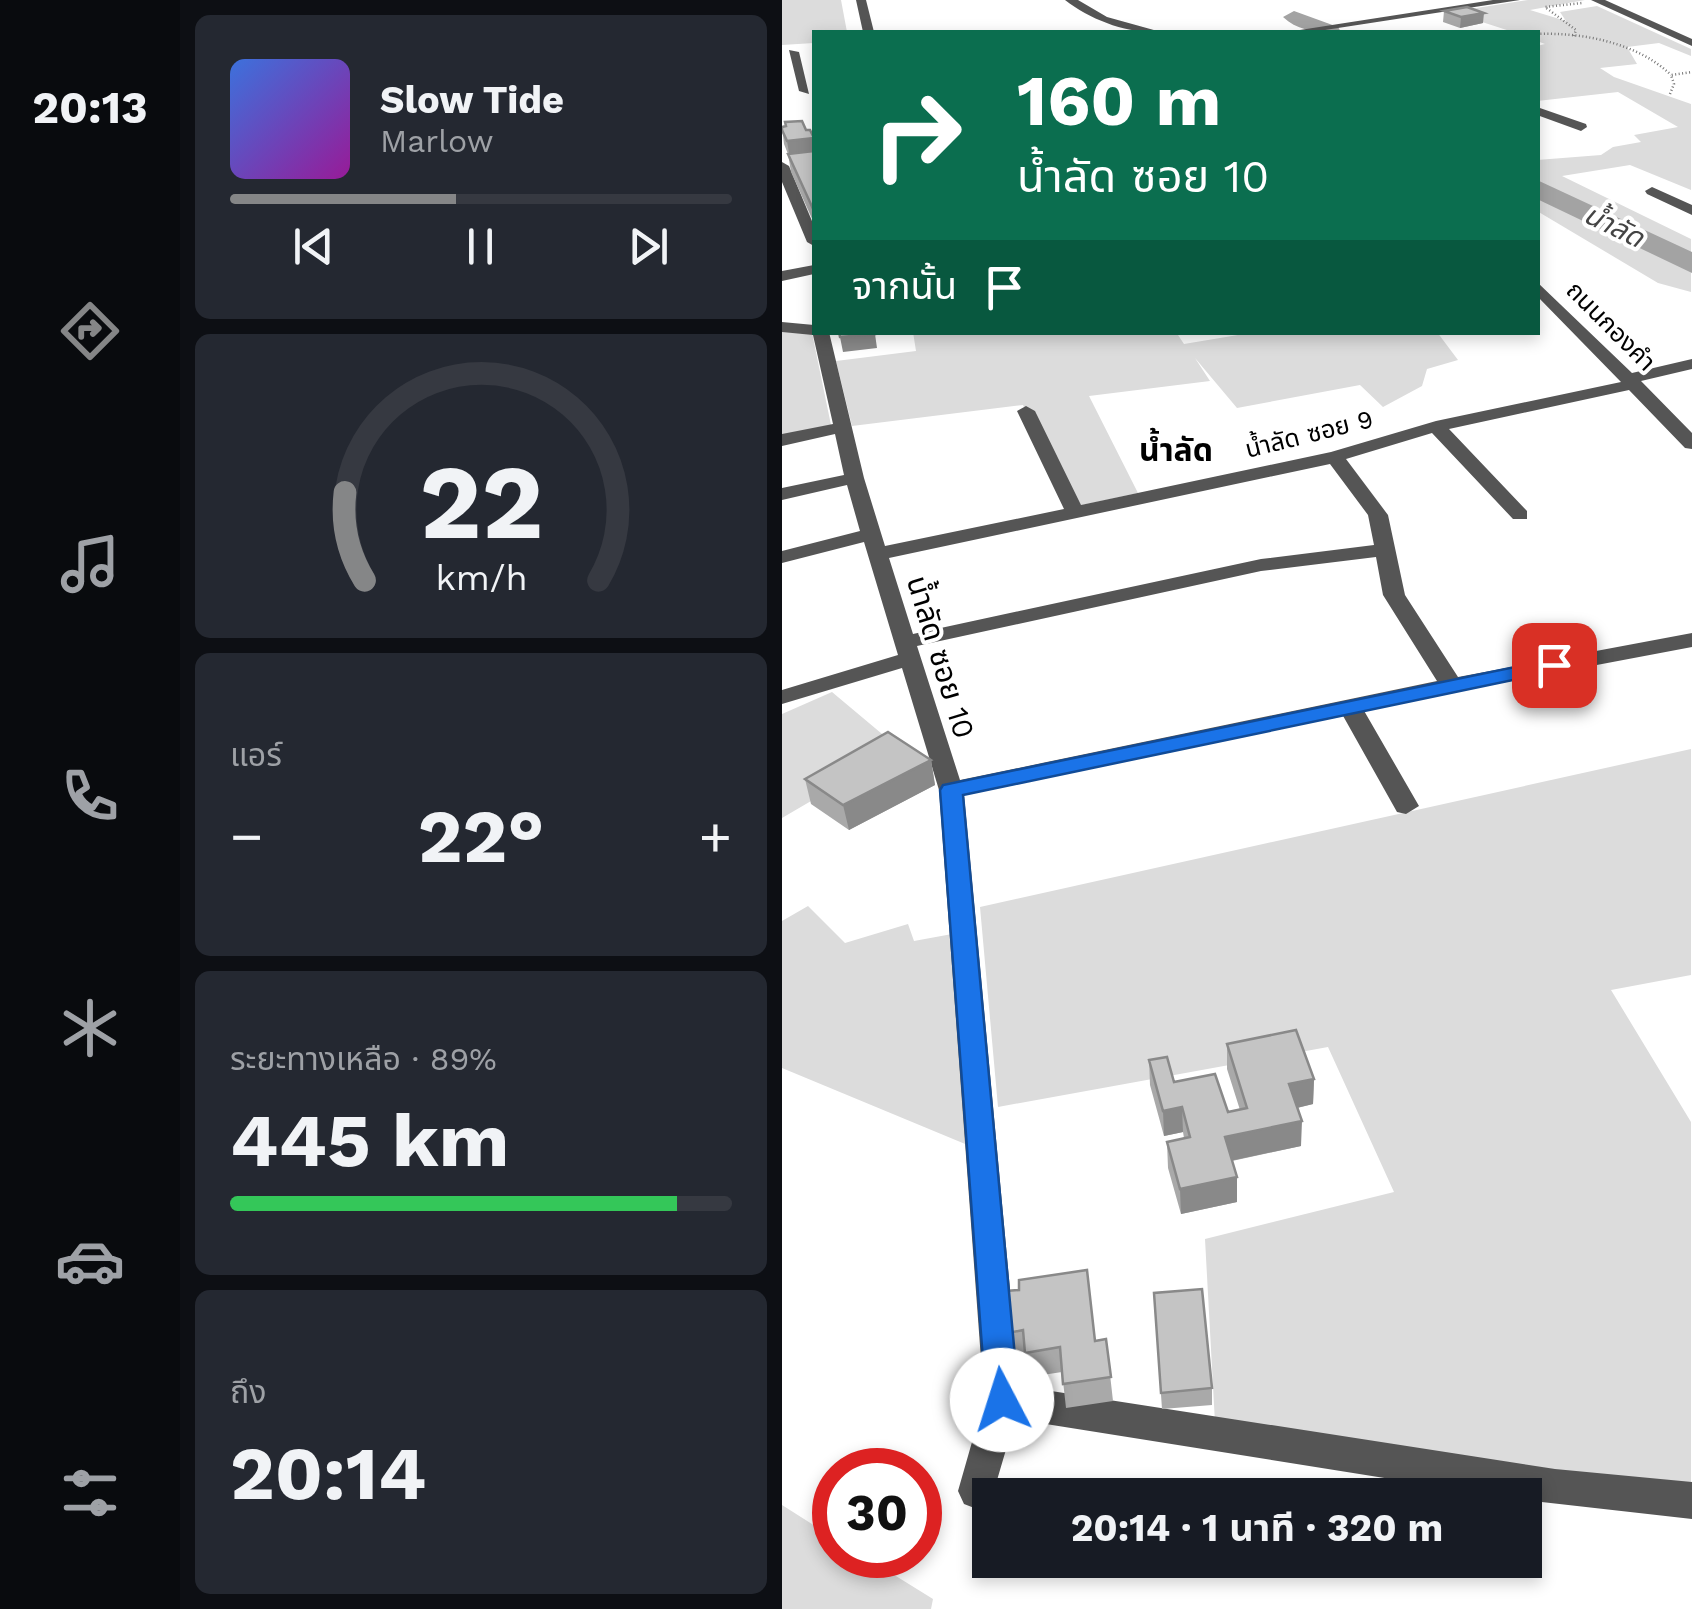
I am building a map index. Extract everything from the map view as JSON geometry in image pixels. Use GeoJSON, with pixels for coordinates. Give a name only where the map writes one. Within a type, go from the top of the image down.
{"type":"FeatureCollection","features":[{"type":"Feature","properties":{"kind":"street"},"geometry":{"type":"LineString","coordinates":[[861,0],[868,30]]}},
{"type":"Feature","properties":{"kind":"street"},"geometry":{"type":"LineString","coordinates":[[1070,0],[1103,19],[1146,30]]}},
{"type":"Feature","properties":{"kind":"street"},"geometry":{"type":"LineString","coordinates":[[1408,0],[1432,12]]}},
{"type":"Feature","properties":{"kind":"street"},"geometry":{"type":"LineString","coordinates":[[1306,30],[1515,0]]}},
{"type":"Feature","properties":{"kind":"street"},"geometry":{"type":"LineString","coordinates":[[1597,1],[1692,43]]}},
{"type":"Feature","properties":{"kind":"street"},"geometry":{"type":"LineString","coordinates":[[1136,14],[1150,30]]}},
{"type":"Feature","properties":{"kind":"street"},"geometry":{"type":"LineString","coordinates":[[1386,19],[1405,30]]}},
{"type":"Feature","properties":{"kind":"street"},"geometry":{"type":"LineString","coordinates":[[782,93],[810,90],[793,52]]}},
{"type":"Feature","properties":{"kind":"street"},"geometry":{"type":"LineString","coordinates":[[1540,112],[1581,127]]}},
{"type":"Feature","properties":{"kind":"street"},"geometry":{"type":"LineString","coordinates":[[783,174],[812,238]]}},
{"type":"Feature","properties":{"kind":"street"},"geometry":{"type":"LineString","coordinates":[[1652,191],[1692,211]]}},
{"type":"Feature","properties":{"kind":"street"},"geometry":{"type":"LineString","coordinates":[[782,276],[812,270]]}},
{"type":"Feature","properties":{"kind":"street","name":"ถนนกองคำ"},"geometry":{"type":"LineString","coordinates":[[1540,291],[1692,444]]}},
{"type":"Feature","properties":{"kind":"street"},"geometry":{"type":"LineString","coordinates":[[782,326],[812,330]]}},
{"type":"Feature","properties":{"kind":"street","name":"น้ำลัด ซอย 10"},"geometry":{"type":"LineString","coordinates":[[819,335],[874,544],[951,790],[1002,1400]]}},
{"type":"Feature","properties":{"kind":"street","name":"น้ำลัด ซอย 9"},"geometry":{"type":"LineString","coordinates":[[782,557],[1076,512],[1336,457],[1436,426],[1692,364]]}},
{"type":"Feature","properties":{"kind":"street"},"geometry":{"type":"LineString","coordinates":[[1026,411],[1076,512]]}},
{"type":"Feature","properties":{"kind":"street"},"geometry":{"type":"LineString","coordinates":[[1671,420],[1692,415]]}},
{"type":"Feature","properties":{"kind":"street"},"geometry":{"type":"LineString","coordinates":[[1436,426],[1520,515]]}},
{"type":"Feature","properties":{"kind":"street"},"geometry":{"type":"LineString","coordinates":[[782,440],[842,427]]}},
{"type":"Feature","properties":{"kind":"street"},"geometry":{"type":"LineString","coordinates":[[1336,457],[1378,516],[1394,594],[1450,684]]}},
{"type":"Feature","properties":{"kind":"street"},"geometry":{"type":"LineString","coordinates":[[787,486],[853,469]]}},
{"type":"Feature","properties":{"kind":"street"},"geometry":{"type":"LineString","coordinates":[[782,697],[907,650],[1260,565],[1385,550]]}},
{"type":"Feature","properties":{"kind":"street"},"geometry":{"type":"LineString","coordinates":[[951,790],[1450,684],[1692,640]]}},
{"type":"Feature","properties":{"kind":"street"},"geometry":{"type":"LineString","coordinates":[[1349,705],[1406,806]]}},
{"type":"Feature","properties":{"kind":"street"},"geometry":{"type":"LineString","coordinates":[[981,1478],[1002,1400],[1555,1488],[1692,1501]]}},
{"type":"Feature","properties":{"kind":"path"},"geometry":{"type":"LineString","coordinates":[[1574,36],[1576,30],[1545,8],[1597,1]]}},
{"type":"Feature","properties":{"kind":"path"},"geometry":{"type":"LineString","coordinates":[[1546,26],[1548,33]]}},
{"type":"Feature","properties":{"kind":"path"},"geometry":{"type":"LineString","coordinates":[[1540,34],[1574,36],[1642,54],[1670,75],[1674,84],[1670,94]]}},
{"type":"Feature","properties":{"kind":"path"},"geometry":{"type":"LineString","coordinates":[[1670,75],[1692,72]]}},
{"type":"Feature","properties":{"kind":"shaded area"},"geometry":{"type":"Polygon","coordinates":[[[782,0],[841,0],[847,30],[812,30],[812,43],[782,45],[782,0]]]}},
{"type":"Feature","properties":{"kind":"shaded area"},"geometry":{"type":"Polygon","coordinates":[[[1528,0],[1585,0],[1530,10],[1566,21],[1560,12],[1597,6],[1691,49],[1691,56],[1659,43],[1627,47],[1637,64],[1600,68],[1614,77],[1691,104],[1691,190],[1630,165],[1562,176],[1691,239],[1691,292],[1658,283],[1540,213],[1540,160],[1601,155],[1613,147],[1641,142],[1634,135],[1678,127],[1618,92],[1540,101],[1540,45],[1545,44],[1540,42],[1540,30],[1507,30],[1451,12],[1528,0]]]}},
{"type":"Feature","properties":{"kind":"shaded area"},"geometry":{"type":"Polygon","coordinates":[[[782,330],[812,333],[831,425],[782,435],[782,330]]]}},
{"type":"Feature","properties":{"kind":"shaded area"},"geometry":{"type":"Polygon","coordinates":[[[913,335],[1178,335],[1184,344],[1238,335],[1439,335],[1458,360],[1427,369],[1422,386],[1383,407],[1360,385],[1237,408],[1195,358],[1210,381],[1089,396],[1138,493],[1073,507],[1023,405],[852,426],[836,361],[916,351],[913,335]]]}},
{"type":"Feature","properties":{"kind":"shaded area"},"geometry":{"type":"Polygon","coordinates":[[[832,692],[900,749],[782,818],[782,714],[832,692]]]}},
{"type":"Feature","properties":{"kind":"shaded area"},"geometry":{"type":"Polygon","coordinates":[[[1691,749],[1691,975],[1611,990],[1691,1122],[1691,1488],[1215,1423],[1205,1239],[1394,1192],[1328,1047],[998,1107],[980,907],[1691,749]]]}},
{"type":"Feature","properties":{"kind":"shaded area"},"geometry":{"type":"Polygon","coordinates":[[[808,906],[845,943],[908,924],[914,941],[963,932],[982,1151],[782,1068],[782,921],[808,906]]]}},
{"type":"Feature","properties":{"kind":"shaded area"},"geometry":{"type":"Polygon","coordinates":[[[782,1505],[812,1524],[812,1578],[899,1578],[933,1599],[931,1609],[782,1609],[782,1505]]]}},
{"type":"Feature","properties":{"kind":"building"},"geometry":{"type":"Polygon","coordinates":[[[1467,7],[1484,13],[1461,17],[1444,11],[1467,7]]]}},
{"type":"Feature","properties":{"kind":"building"},"geometry":{"type":"Polygon","coordinates":[[[802,121],[812,138],[787,141],[782,130],[785,122],[802,121]]]}},
{"type":"Feature","properties":{"kind":"building"},"geometry":{"type":"Polygon","coordinates":[[[812,151],[812,207],[788,154],[812,151]]]}},
{"type":"Feature","properties":{"kind":"building"},"geometry":{"type":"Polygon","coordinates":[[[888,732],[931,760],[843,805],[805,779],[888,732]]]}},
{"type":"Feature","properties":{"kind":"building"},"geometry":{"type":"Polygon","coordinates":[[[1296,1030],[1314,1079],[1289,1084],[1302,1121],[1225,1137],[1237,1177],[1180,1189],[1167,1142],[1190,1137],[1182,1107],[1163,1111],[1149,1060],[1167,1057],[1174,1082],[1215,1074],[1228,1112],[1247,1108],[1227,1044],[1296,1030]]]}},
{"type":"Feature","properties":{"kind":"building"},"geometry":{"type":"Polygon","coordinates":[[[1087,1270],[1095,1341],[1106,1339],[1111,1377],[1063,1384],[1060,1347],[1025,1353],[1023,1330],[1008,1333],[1006,1291],[1019,1290],[1019,1280],[1087,1270]]]}},
{"type":"Feature","properties":{"kind":"building"},"geometry":{"type":"Polygon","coordinates":[[[1202,1289],[1212,1388],[1161,1393],[1154,1293],[1202,1289]]]}},
{"type":"Feature","properties":{"kind":"waterway","name":"น้ำลัด"},"geometry":{"type":"LineString","coordinates":[[1294,17],[1325,30]]}},
{"type":"Feature","properties":{"kind":"waterway","name":"น้ำลัด"},"geometry":{"type":"LineString","coordinates":[[1540,189],[1692,264]]}},
{"type":"Feature","properties":{"kind":"district","name":"น้ำลัด"},"geometry":{"type":"Point","coordinates":[1176,450]}},
{"type":"Feature","properties":{"kind":"route"},"geometry":{"type":"LineString","coordinates":[[1002,1400],[951,790],[1554,665]]}}]}
